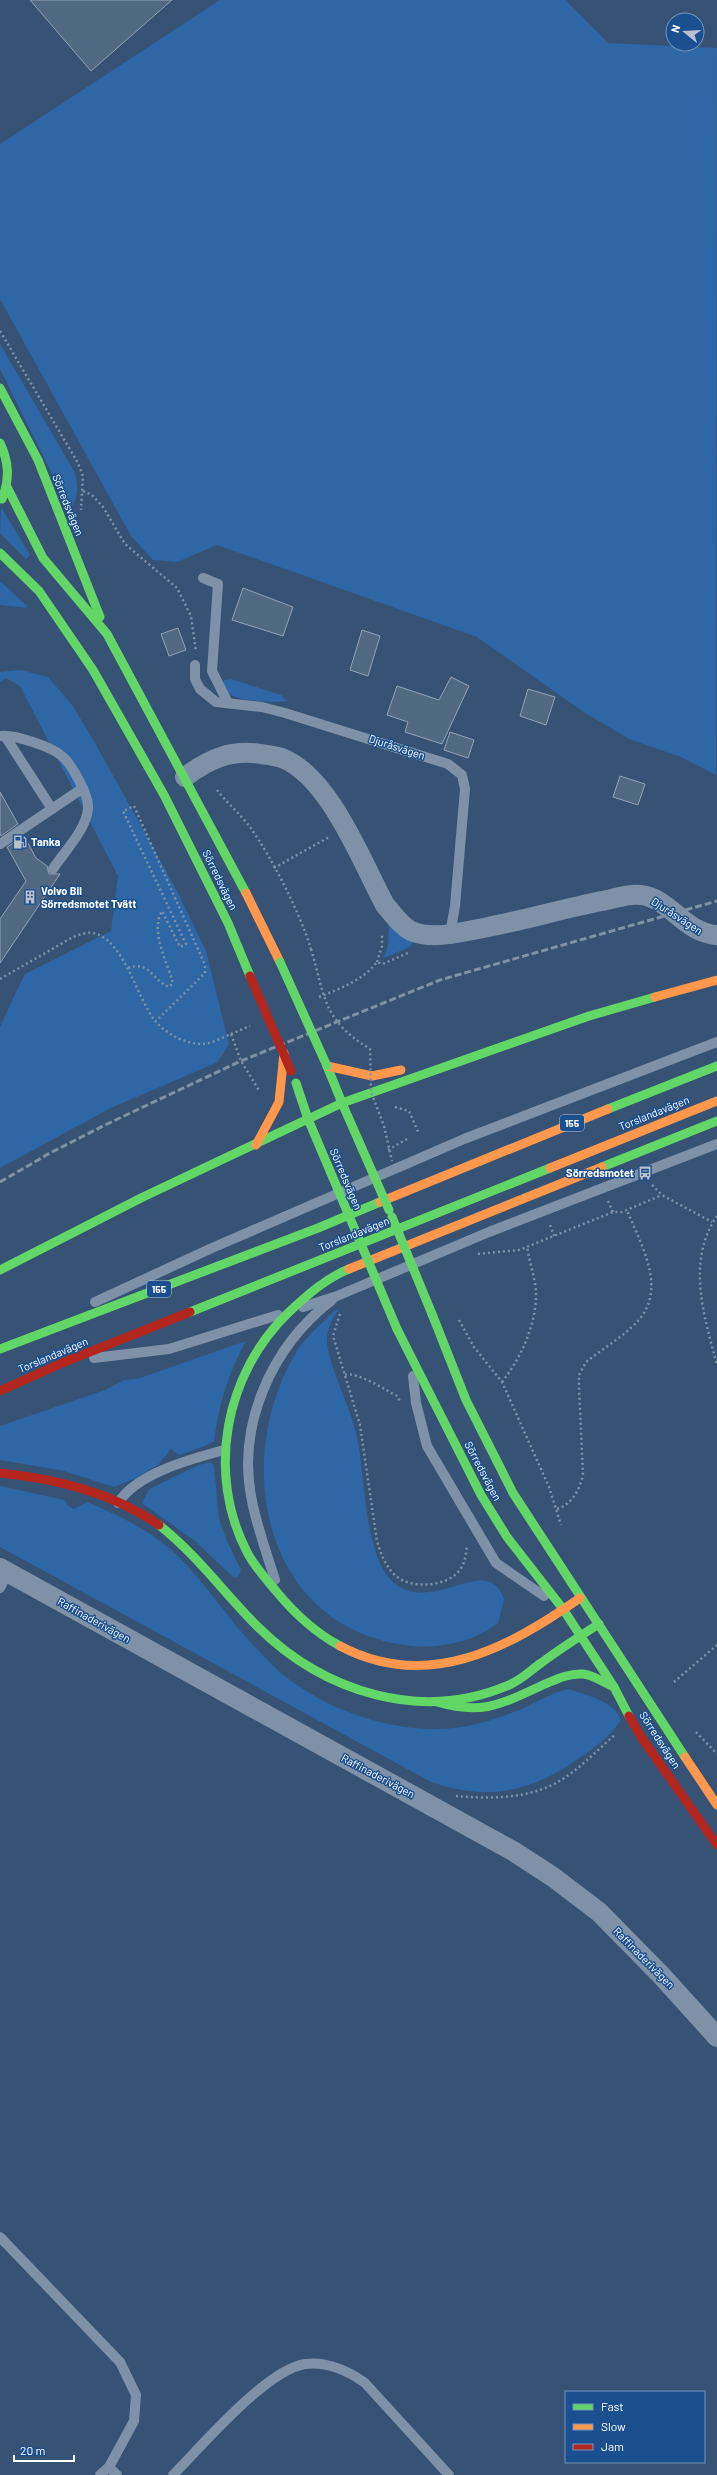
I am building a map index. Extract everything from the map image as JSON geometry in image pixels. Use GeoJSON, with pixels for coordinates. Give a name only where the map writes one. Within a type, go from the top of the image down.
{"type":"FeatureCollection","features":[{"type":"Feature","properties":{"kind":"main road","name":"Sörredsvägen"},"geometry":{"type":"LineString","coordinates":[[0,388],[38,460],[107,634],[185,777],[280,962],[327,1066],[432,1314],[466,1400],[513,1494],[717,1805]]}},
{"type":"Feature","properties":{"kind":"main road","name":"Sörredsvägen"},"geometry":{"type":"LineString","coordinates":[[0,442],[8,464],[7,486],[0,502]]}},
{"type":"Feature","properties":{"kind":"main road","name":"Sörredsvägen"},"geometry":{"type":"LineString","coordinates":[[7,486],[43,558],[107,634]]}},
{"type":"Feature","properties":{"kind":"main road","name":"Sörredsvägen"},"geometry":{"type":"LineString","coordinates":[[0,553],[39,591],[93,670],[164,795],[228,923],[284,1053],[308,1119],[397,1329],[481,1495],[507,1537],[563,1610],[614,1687],[641,1737],[717,1845]]}},
{"type":"Feature","properties":{"kind":"main road"},"geometry":{"type":"LineString","coordinates":[[0,1270],[14,1260],[143,1197],[256,1145],[342,1103],[471,1056],[589,1016],[717,980]]}},
{"type":"Feature","properties":{"kind":"main road"},"geometry":{"type":"LineString","coordinates":[[256,1145],[279,1102],[284,1053]]}},
{"type":"Feature","properties":{"kind":"main road"},"geometry":{"type":"LineString","coordinates":[[327,1066],[372,1076],[471,1056]]}},
{"type":"Feature","properties":{"kind":"main road","name":"Torslandavägen"},"geometry":{"type":"LineString","coordinates":[[0,1349],[318,1228],[470,1164],[717,1066]]}},
{"type":"Feature","properties":{"kind":"main road","name":"Torslandavägen"},"geometry":{"type":"LineString","coordinates":[[0,1391],[62,1363],[717,1101]]}},
{"type":"Feature","properties":{"kind":"main road"},"geometry":{"type":"LineString","coordinates":[[580,1598],[563,1610],[498,1648],[451,1663],[408,1665],[374,1659],[332,1643],[303,1622],[280,1597],[246,1550],[230,1513],[225,1488],[224,1450],[228,1418],[242,1377],[265,1337],[288,1311],[324,1282],[340,1273],[717,1121]]}},
{"type":"Feature","properties":{"kind":"main road"},"geometry":{"type":"LineString","coordinates":[[0,1473],[32,1476],[63,1482],[118,1503],[146,1517],[176,1539],[258,1627],[292,1655],[334,1681],[376,1696],[421,1703],[437,1702],[464,1698],[508,1686],[599,1624]]}},
{"type":"Feature","properties":{"kind":"main road"},"geometry":{"type":"LineString","coordinates":[[437,1702],[457,1709],[474,1710],[500,1705],[557,1678],[574,1674],[585,1674],[614,1687]]}},
{"type":"Feature","properties":{"kind":"street","name":"Djuråsvägen"},"geometry":{"type":"LineString","coordinates":[[185,777],[202,764],[225,755],[248,752],[282,758],[301,769],[317,784],[331,802],[385,905],[398,920],[411,930],[428,935],[450,934],[564,909],[641,895],[655,899],[692,928],[704,934],[717,935]]}},
{"type":"Feature","properties":{"kind":"street","name":"Raffinaderivägen"},"geometry":{"type":"LineString","coordinates":[[3,1576],[480,1831],[533,1864],[599,1912],[661,1975],[717,2037]]}},
{"type":"Feature","properties":{"kind":"lane"},"geometry":{"type":"LineString","coordinates":[[202,578],[218,584],[212,649],[212,671],[228,703]]}},
{"type":"Feature","properties":{"kind":"lane","name":"Djuråsvägen"},"geometry":{"type":"LineString","coordinates":[[195,665],[195,679],[200,689],[216,702],[262,707],[352,732],[448,764],[462,774],[465,790],[455,906],[450,934]]}},
{"type":"Feature","properties":{"kind":"lane"},"geometry":{"type":"LineString","coordinates":[[3,736],[46,748],[63,757],[83,788],[89,808],[81,827],[53,869]]}},
{"type":"Feature","properties":{"kind":"lane"},"geometry":{"type":"LineString","coordinates":[[3,736],[52,809]]}},
{"type":"Feature","properties":{"kind":"lane"},"geometry":{"type":"LineString","coordinates":[[0,844],[83,788]]}},
{"type":"Feature","properties":{"kind":"lane"},"geometry":{"type":"LineString","coordinates":[[0,1346],[212,1248],[457,1142],[717,1042]]}},
{"type":"Feature","properties":{"kind":"lane"},"geometry":{"type":"LineString","coordinates":[[62,1363],[169,1349],[337,1296],[489,1232],[717,1144]]}},
{"type":"Feature","properties":{"kind":"lane"},"geometry":{"type":"LineString","coordinates":[[280,1597],[252,1500],[249,1463],[254,1419],[266,1382],[277,1360],[302,1326],[337,1296]]}},
{"type":"Feature","properties":{"kind":"lane"},"geometry":{"type":"LineString","coordinates":[[411,1356],[416,1404],[426,1446],[496,1563],[563,1610]]}},
{"type":"Feature","properties":{"kind":"lane"},"geometry":{"type":"LineString","coordinates":[[118,1503],[124,1493],[174,1465],[224,1450]]}},
{"type":"Feature","properties":{"kind":"lane"},"geometry":{"type":"LineString","coordinates":[[0,2237],[120,2362],[136,2395],[134,2421],[109,2467],[100,2475]]}},
{"type":"Feature","properties":{"kind":"lane"},"geometry":{"type":"LineString","coordinates":[[173,2475],[255,2393],[287,2370],[306,2364],[328,2366],[351,2372],[365,2383],[449,2475]]}},
{"type":"Feature","properties":{"kind":"lane"},"geometry":{"type":"LineString","coordinates":[[109,2467],[117,2475]]}},
{"type":"Feature","properties":{"kind":"path"},"geometry":{"type":"LineString","coordinates":[[0,331],[78,463],[83,476],[81,513]]}},
{"type":"Feature","properties":{"kind":"path"},"geometry":{"type":"LineString","coordinates":[[83,490],[92,495],[103,507],[125,544],[177,588],[191,616],[196,648],[195,665]]}},
{"type":"Feature","properties":{"kind":"path"},"geometry":{"type":"LineString","coordinates":[[202,764],[220,794],[249,826],[274,868],[311,949],[328,1007],[346,1033],[370,1049],[372,1076],[371,1092],[384,1126],[388,1150],[394,1164]]}},
{"type":"Feature","properties":{"kind":"path"},"geometry":{"type":"LineString","coordinates":[[128,968],[137,965],[142,966],[164,985],[169,987],[173,983],[161,945],[158,923],[162,910],[180,947],[186,944],[123,812],[134,806],[205,965],[205,973],[156,1021]]}},
{"type":"Feature","properties":{"kind":"path"},"geometry":{"type":"LineString","coordinates":[[274,868],[324,840]]}},
{"type":"Feature","properties":{"kind":"path"},"geometry":{"type":"LineString","coordinates":[[315,999],[353,983],[369,972],[377,962],[382,946],[382,930]]}},
{"type":"Feature","properties":{"kind":"path"},"geometry":{"type":"LineString","coordinates":[[0,979],[73,937],[84,933],[97,934],[108,942],[128,968],[156,1021],[171,1035],[203,1044],[252,1025]]}},
{"type":"Feature","properties":{"kind":"path"},"geometry":{"type":"LineString","coordinates":[[377,962],[383,964],[424,946],[428,935]]}},
{"type":"Feature","properties":{"kind":"path"},"geometry":{"type":"LineString","coordinates":[[231,1034],[236,1050]]}},
{"type":"Feature","properties":{"kind":"path"},"geometry":{"type":"LineString","coordinates":[[388,1150],[407,1139]]}},
{"type":"Feature","properties":{"kind":"path"},"geometry":{"type":"LineString","coordinates":[[651,1183],[662,1195],[712,1222]]}},
{"type":"Feature","properties":{"kind":"path"},"geometry":{"type":"LineString","coordinates":[[470,1255],[519,1250],[613,1212],[627,1210],[662,1195]]}},
{"type":"Feature","properties":{"kind":"path"},"geometry":{"type":"LineString","coordinates":[[608,1200],[613,1212]]}},
{"type":"Feature","properties":{"kind":"path"},"geometry":{"type":"LineString","coordinates":[[556,1509],[564,1507],[571,1500],[580,1489],[584,1475],[579,1387],[581,1370],[586,1362],[633,1326],[647,1307],[651,1296],[652,1275],[627,1210]]}},
{"type":"Feature","properties":{"kind":"path"},"geometry":{"type":"LineString","coordinates":[[717,1216],[712,1222],[702,1250],[699,1284],[701,1300],[717,1365]]}},
{"type":"Feature","properties":{"kind":"path"},"geometry":{"type":"LineString","coordinates":[[550,1225],[554,1236]]}},
{"type":"Feature","properties":{"kind":"path"},"geometry":{"type":"LineString","coordinates":[[502,1382],[514,1367],[534,1317],[536,1291],[527,1246]]}},
{"type":"Feature","properties":{"kind":"path"},"geometry":{"type":"LineString","coordinates":[[342,1311],[336,1323],[333,1336],[360,1425],[377,1541],[383,1559],[397,1576],[414,1584],[427,1584],[448,1579],[458,1573],[463,1565],[467,1538]]}},
{"type":"Feature","properties":{"kind":"path"},"geometry":{"type":"LineString","coordinates":[[454,1313],[474,1347],[502,1382],[549,1487],[562,1528]]}},
{"type":"Feature","properties":{"kind":"path"},"geometry":{"type":"LineString","coordinates":[[345,1375],[352,1374],[397,1396]]}},
{"type":"Feature","properties":{"kind":"path"},"geometry":{"type":"LineString","coordinates":[[674,1682],[717,1645]]}},
{"type":"Feature","properties":{"kind":"path"},"geometry":{"type":"LineString","coordinates":[[454,1795],[487,1798],[508,1797],[531,1792],[556,1783],[622,1729]]}},
{"type":"Feature","properties":{"kind":"path"},"geometry":{"type":"LineString","coordinates":[[693,1729],[717,1754]]}},
{"type":"Feature","properties":{"kind":"shaded area"},"geometry":{"type":"Polygon","coordinates":[[[220,0],[565,0],[608,43],[665,46],[665,52],[705,52],[705,47],[717,48],[716,775],[681,757],[629,739],[582,711],[477,637],[217,545],[177,562],[153,560],[131,536],[0,299],[0,144],[220,0]]]}},
{"type":"Feature","properties":{"kind":"shaded area"},"geometry":{"type":"Polygon","coordinates":[[[0,344],[74,471],[77,491],[75,501],[69,508],[0,369],[0,344]]]}},
{"type":"Feature","properties":{"kind":"shaded area"},"geometry":{"type":"Polygon","coordinates":[[[1,507],[30,555],[26,559],[0,533],[1,507]]]}},
{"type":"Feature","properties":{"kind":"shaded area"},"geometry":{"type":"Polygon","coordinates":[[[0,581],[27,606],[27,608],[0,605],[0,581]]]}},
{"type":"Feature","properties":{"kind":"shaded area"},"geometry":{"type":"Polygon","coordinates":[[[21,670],[48,677],[73,706],[95,743],[176,889],[206,951],[229,1044],[218,1062],[111,1108],[0,1168],[0,1027],[25,974],[111,931],[118,876],[20,686],[6,678],[0,682],[0,672],[21,670]]]}},
{"type":"Feature","properties":{"kind":"shaded area"},"geometry":{"type":"Polygon","coordinates":[[[231,679],[281,695],[287,701],[257,701],[234,696],[228,692],[223,683],[224,680],[231,679]]]}},
{"type":"Feature","properties":{"kind":"shaded area"},"geometry":{"type":"Polygon","coordinates":[[[389,923],[413,942],[410,947],[384,958],[388,944],[389,923]]]}},
{"type":"Feature","properties":{"kind":"shaded area"},"geometry":{"type":"Polygon","coordinates":[[[339,1309],[330,1325],[327,1334],[327,1343],[332,1365],[356,1433],[367,1512],[376,1552],[383,1568],[392,1581],[408,1590],[424,1593],[472,1582],[485,1581],[496,1586],[504,1599],[498,1623],[477,1636],[441,1646],[416,1646],[404,1645],[356,1631],[318,1606],[290,1572],[272,1531],[264,1486],[266,1440],[277,1394],[297,1351],[309,1335],[334,1311],[339,1309]]]}},
{"type":"Feature","properties":{"kind":"shaded area"},"geometry":{"type":"Polygon","coordinates":[[[246,1341],[229,1377],[214,1441],[205,1446],[179,1455],[171,1449],[158,1465],[136,1478],[114,1487],[64,1471],[0,1460],[0,1426],[105,1390],[124,1380],[137,1379],[246,1341]]]}},
{"type":"Feature","properties":{"kind":"shaded area"},"geometry":{"type":"Polygon","coordinates":[[[211,1462],[214,1466],[219,1519],[227,1541],[241,1570],[238,1577],[234,1578],[195,1541],[142,1503],[149,1489],[199,1465],[211,1462]]]}},
{"type":"Feature","properties":{"kind":"shaded area"},"geometry":{"type":"Polygon","coordinates":[[[0,1486],[65,1500],[68,1506],[74,1509],[87,1502],[150,1534],[179,1557],[244,1635],[282,1674],[320,1699],[341,1709],[385,1723],[408,1727],[431,1729],[454,1728],[482,1723],[500,1717],[568,1689],[590,1696],[613,1708],[621,1720],[607,1737],[584,1755],[560,1771],[525,1786],[490,1792],[452,1788],[431,1782],[0,1547],[0,1486]]]}},
{"type":"Feature","properties":{"kind":"building"},"geometry":{"type":"Polygon","coordinates":[[[30,0],[172,0],[91,71],[30,0]]]}},
{"type":"Feature","properties":{"kind":"building"},"geometry":{"type":"Polygon","coordinates":[[[243,588],[293,607],[283,636],[232,620],[243,588]]]}},
{"type":"Feature","properties":{"kind":"building"},"geometry":{"type":"Polygon","coordinates":[[[178,628],[186,650],[169,656],[161,634],[178,628]]]}},
{"type":"Feature","properties":{"kind":"building"},"geometry":{"type":"Polygon","coordinates":[[[362,630],[380,636],[368,676],[350,670],[362,630]]]}},
{"type":"Feature","properties":{"kind":"building"},"geometry":{"type":"Polygon","coordinates":[[[451,677],[469,686],[442,744],[405,732],[408,722],[387,715],[397,686],[439,700],[451,677]]]}},
{"type":"Feature","properties":{"kind":"building"},"geometry":{"type":"Polygon","coordinates":[[[528,689],[555,697],[546,725],[520,716],[528,689]]]}},
{"type":"Feature","properties":{"kind":"building"},"geometry":{"type":"Polygon","coordinates":[[[450,732],[474,740],[468,758],[444,750],[450,732]]]}},
{"type":"Feature","properties":{"kind":"building"},"geometry":{"type":"Polygon","coordinates":[[[620,776],[645,784],[638,805],[613,797],[620,776]]]}},
{"type":"Feature","properties":{"kind":"building"},"geometry":{"type":"Polygon","coordinates":[[[0,792],[18,824],[1,836],[0,834],[0,792]]]}},
{"type":"Feature","properties":{"kind":"building","name":"Volvo Bil Sörredsmotet Tvätt"},"geometry":{"type":"Polygon","coordinates":[[[24,836],[36,858],[47,866],[49,874],[60,874],[0,963],[0,919],[26,881],[7,847],[24,836]]]}},
{"type":"Feature","properties":{"kind":"railway"},"geometry":{"type":"LineString","coordinates":[[0,1182],[50,1153],[107,1124],[241,1061],[440,980],[717,901]]}},
{"type":"Feature","properties":{"kind":"traffic: fast"},"geometry":{"type":"LineString","coordinates":[[0,388],[38,460],[100,617]]}},
{"type":"Feature","properties":{"kind":"traffic: fast"},"geometry":{"type":"LineString","coordinates":[[0,443],[7,464],[7,478],[5,492],[2,499]]}},
{"type":"Feature","properties":{"kind":"traffic: fast"},"geometry":{"type":"LineString","coordinates":[[7,487],[43,558],[107,634],[246,893]]}},
{"type":"Feature","properties":{"kind":"traffic: fast"},"geometry":{"type":"LineString","coordinates":[[0,553],[39,591],[93,670],[164,795],[228,923],[250,976]]}},
{"type":"Feature","properties":{"kind":"traffic: fast"},"geometry":{"type":"LineString","coordinates":[[280,962],[327,1066]]}},
{"type":"Feature","properties":{"kind":"traffic: fast"},"geometry":{"type":"LineString","coordinates":[[342,1103],[589,1016],[655,997]]}},
{"type":"Feature","properties":{"kind":"traffic: fast"},"geometry":{"type":"LineString","coordinates":[[327,1066],[342,1103]]}},
{"type":"Feature","properties":{"kind":"traffic: fast"},"geometry":{"type":"LineString","coordinates":[[608,1109],[717,1066]]}},
{"type":"Feature","properties":{"kind":"traffic: fast"},"geometry":{"type":"LineString","coordinates":[[296,1083],[308,1119],[397,1329]]}},
{"type":"Feature","properties":{"kind":"traffic: fast"},"geometry":{"type":"LineString","coordinates":[[342,1103],[389,1210]]}},
{"type":"Feature","properties":{"kind":"traffic: fast"},"geometry":{"type":"LineString","coordinates":[[308,1119],[342,1103]]}},
{"type":"Feature","properties":{"kind":"traffic: fast"},"geometry":{"type":"LineString","coordinates":[[0,1270],[143,1197],[308,1119]]}},
{"type":"Feature","properties":{"kind":"traffic: fast"},"geometry":{"type":"LineString","coordinates":[[602,1167],[717,1121]]}},
{"type":"Feature","properties":{"kind":"traffic: fast"},"geometry":{"type":"LineString","coordinates":[[190,1312],[550,1168]]}},
{"type":"Feature","properties":{"kind":"traffic: fast"},"geometry":{"type":"LineString","coordinates":[[0,1349],[318,1228],[380,1202]]}},
{"type":"Feature","properties":{"kind":"traffic: fast"},"geometry":{"type":"LineString","coordinates":[[392,1217],[432,1314]]}},
{"type":"Feature","properties":{"kind":"traffic: fast"},"geometry":{"type":"LineString","coordinates":[[340,1646],[322,1635],[297,1614],[264,1577],[250,1557],[234,1522],[227,1490],[225,1458],[228,1426],[237,1395],[249,1365],[266,1338],[288,1313],[309,1294],[324,1282],[349,1269]]}},
{"type":"Feature","properties":{"kind":"traffic: fast"},"geometry":{"type":"LineString","coordinates":[[432,1314],[466,1400],[513,1493],[685,1757]]}},
{"type":"Feature","properties":{"kind":"traffic: fast"},"geometry":{"type":"LineString","coordinates":[[397,1329],[481,1495],[507,1537],[563,1609],[614,1687],[629,1716]]}},
{"type":"Feature","properties":{"kind":"traffic: fast"},"geometry":{"type":"LineString","coordinates":[[159,1525],[186,1549],[258,1627],[284,1650],[313,1669],[343,1684],[375,1695],[408,1700],[442,1701],[476,1696],[509,1685],[518,1680],[599,1624]]}},
{"type":"Feature","properties":{"kind":"traffic: fast"},"geometry":{"type":"LineString","coordinates":[[437,1702],[468,1708],[493,1705],[505,1702],[559,1678],[578,1674],[591,1676],[614,1687]]}},
{"type":"Feature","properties":{"kind":"traffic: slow"},"geometry":{"type":"LineString","coordinates":[[246,893],[280,962]]}},
{"type":"Feature","properties":{"kind":"traffic: slow"},"geometry":{"type":"LineString","coordinates":[[655,997],[717,980]]}},
{"type":"Feature","properties":{"kind":"traffic: slow"},"geometry":{"type":"LineString","coordinates":[[256,1145],[279,1102],[284,1053]]}},
{"type":"Feature","properties":{"kind":"traffic: slow"},"geometry":{"type":"LineString","coordinates":[[327,1066],[372,1076],[401,1070]]}},
{"type":"Feature","properties":{"kind":"traffic: slow"},"geometry":{"type":"LineString","coordinates":[[550,1168],[717,1101]]}},
{"type":"Feature","properties":{"kind":"traffic: slow"},"geometry":{"type":"LineString","coordinates":[[380,1202],[608,1109]]}},
{"type":"Feature","properties":{"kind":"traffic: slow"},"geometry":{"type":"LineString","coordinates":[[349,1269],[602,1167]]}},
{"type":"Feature","properties":{"kind":"traffic: slow"},"geometry":{"type":"LineString","coordinates":[[340,1646],[372,1659],[404,1665],[435,1664],[465,1658],[495,1648],[552,1617],[580,1598]]}},
{"type":"Feature","properties":{"kind":"traffic: slow"},"geometry":{"type":"LineString","coordinates":[[685,1757],[717,1805]]}},
{"type":"Feature","properties":{"kind":"traffic: jam"},"geometry":{"type":"LineString","coordinates":[[250,976],[291,1071]]}},
{"type":"Feature","properties":{"kind":"traffic: jam"},"geometry":{"type":"LineString","coordinates":[[0,1391],[62,1363],[190,1312]]}},
{"type":"Feature","properties":{"kind":"traffic: jam"},"geometry":{"type":"LineString","coordinates":[[0,1473],[63,1483],[83,1489],[122,1504],[159,1525]]}},
{"type":"Feature","properties":{"kind":"traffic: jam"},"geometry":{"type":"LineString","coordinates":[[629,1716],[641,1737],[717,1845]]}},
{"type":"Feature","properties":{"kind":"place","name":"Tanka"},"geometry":{"type":"Point","coordinates":[20,842]}},
{"type":"Feature","properties":{"kind":"place","name":"Volvo Bil Sörredsmotet Tvätt"},"geometry":{"type":"Point","coordinates":[30,897]}},
{"type":"Feature","properties":{"kind":"place","name":"Sörredsmotet"},"geometry":{"type":"Point","coordinates":[645,1173]}}]}
